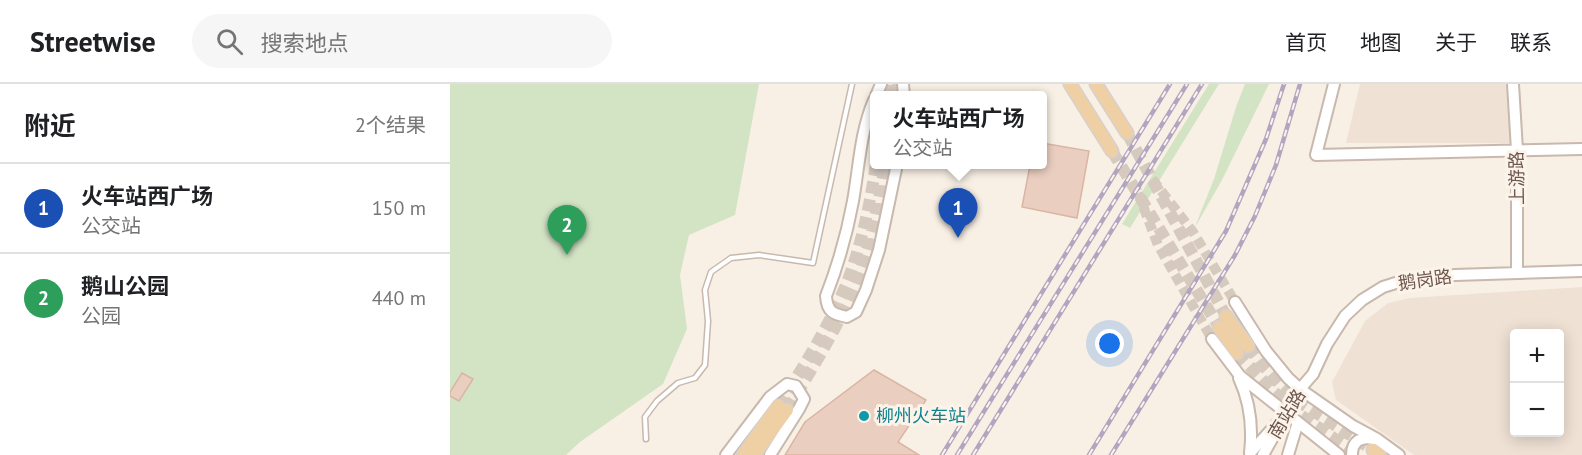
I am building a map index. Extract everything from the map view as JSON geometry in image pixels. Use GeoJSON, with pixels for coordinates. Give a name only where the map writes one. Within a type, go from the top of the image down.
{"type":"FeatureCollection","features":[{"type":"Feature","properties":{"kind":"main road"},"geometry":{"type":"LineString","coordinates":[[1070,84],[1112,151]]}},
{"type":"Feature","properties":{"kind":"main road"},"geometry":{"type":"LineString","coordinates":[[1096,84],[1127,133]]}},
{"type":"Feature","properties":{"kind":"main road"},"geometry":{"type":"LineString","coordinates":[[1237,353],[1223,322],[1248,346]]}},
{"type":"Feature","properties":{"kind":"main road"},"geometry":{"type":"LineString","coordinates":[[743,455],[782,408],[754,455]]}},
{"type":"Feature","properties":{"kind":"street"},"geometry":{"type":"LineString","coordinates":[[1334,84],[1316,155],[1582,149]]}},
{"type":"Feature","properties":{"kind":"street","name":"上游路"},"geometry":{"type":"LineString","coordinates":[[1513,84],[1517,150],[1517,273]]}},
{"type":"Feature","properties":{"kind":"street"},"geometry":{"type":"LineString","coordinates":[[870,109],[846,238],[826,296],[829,310],[836,315],[847,317],[856,312],[867,290],[879,250],[896,169]]}},
{"type":"Feature","properties":{"kind":"street","name":"鹅岗路"},"geometry":{"type":"LineString","coordinates":[[1314,374],[1327,344],[1345,316],[1362,300],[1383,287],[1402,280],[1434,277],[1582,271]]}},
{"type":"Feature","properties":{"kind":"street"},"geometry":{"type":"LineString","coordinates":[[1235,302],[1266,351],[1288,378],[1353,426],[1377,448],[1400,455]]}},
{"type":"Feature","properties":{"kind":"street"},"geometry":{"type":"LineString","coordinates":[[1212,339],[1247,382],[1339,455]]}},
{"type":"Feature","properties":{"kind":"street"},"geometry":{"type":"LineString","coordinates":[[1235,369],[1249,406],[1251,441],[1249,454]]}},
{"type":"Feature","properties":{"kind":"street","name":"南站路"},"geometry":{"type":"LineString","coordinates":[[1263,455],[1300,389],[1314,374]]}},
{"type":"Feature","properties":{"kind":"street"},"geometry":{"type":"LineString","coordinates":[[726,455],[770,397],[787,384],[796,386],[804,399],[770,455]]}},
{"type":"Feature","properties":{"kind":"street"},"geometry":{"type":"LineString","coordinates":[[1249,454],[1286,413]]}},
{"type":"Feature","properties":{"kind":"street"},"geometry":{"type":"LineString","coordinates":[[1288,455],[1298,422]]}},
{"type":"Feature","properties":{"kind":"street"},"geometry":{"type":"LineString","coordinates":[[1352,455],[1353,446],[1360,439],[1368,438],[1377,448]]}},
{"type":"Feature","properties":{"kind":"lane"},"geometry":{"type":"LineString","coordinates":[[645,439],[645,417],[657,401],[678,383],[695,378],[705,365],[708,321],[705,290],[711,272],[731,258],[759,255],[813,263],[852,84]]}},
{"type":"Feature","properties":{"kind":"shaded area"},"geometry":{"type":"Polygon","coordinates":[[[1360,84],[1509,84],[1510,143],[1346,143],[1360,84]]]}},
{"type":"Feature","properties":{"kind":"shaded area"},"geometry":{"type":"Polygon","coordinates":[[[1582,287],[1582,455],[1414,455],[1336,400],[1332,382],[1365,321],[1388,303],[1410,298],[1582,287]]]}},
{"type":"Feature","properties":{"kind":"green space"},"geometry":{"type":"Polygon","coordinates":[[[450,84],[759,84],[735,215],[689,235],[680,275],[687,329],[663,384],[580,442],[566,455],[450,455],[450,84]]]}},
{"type":"Feature","properties":{"kind":"green space"},"geometry":{"type":"Polygon","coordinates":[[[1209,84],[1219,84],[1130,228],[1122,224],[1209,84]]]}},
{"type":"Feature","properties":{"kind":"green space"},"geometry":{"type":"Polygon","coordinates":[[[1245,84],[1269,84],[1222,180],[1194,229],[1214,179],[1245,84]]]}},
{"type":"Feature","properties":{"kind":"building"},"geometry":{"type":"Polygon","coordinates":[[[1047,144],[1089,151],[1077,218],[1022,207],[1029,169],[1047,169],[1047,144]]]}},
{"type":"Feature","properties":{"kind":"building","name":"柳州火车站"},"geometry":{"type":"Polygon","coordinates":[[[874,370],[926,400],[898,442],[919,455],[785,455],[805,422],[874,370]]]}},
{"type":"Feature","properties":{"kind":"building"},"geometry":{"type":"Polygon","coordinates":[[[462,373],[473,379],[459,401],[450,396],[450,392],[462,373]]]}},
{"type":"Feature","properties":{"kind":"tunnel"},"geometry":{"type":"LineString","coordinates":[[886,91],[887,84]]}},
{"type":"Feature","properties":{"kind":"tunnel"},"geometry":{"type":"LineString","coordinates":[[897,91],[898,84]]}},
{"type":"Feature","properties":{"kind":"tunnel"},"geometry":{"type":"LineString","coordinates":[[1127,133],[1226,316]]}},
{"type":"Feature","properties":{"kind":"tunnel"},"geometry":{"type":"LineString","coordinates":[[1112,151],[1219,327]]}},
{"type":"Feature","properties":{"kind":"tunnel"},"geometry":{"type":"LineString","coordinates":[[778,406],[815,347],[846,285],[864,226],[875,169]]}},
{"type":"Feature","properties":{"kind":"tunnel"},"geometry":{"type":"LineString","coordinates":[[787,410],[849,300],[874,223],[884,169]]}},
{"type":"Feature","properties":{"kind":"tunnel"},"geometry":{"type":"LineString","coordinates":[[1152,179],[1193,232],[1235,302]]}},
{"type":"Feature","properties":{"kind":"tunnel"},"geometry":{"type":"LineString","coordinates":[[1138,193],[1158,245],[1212,339]]}},
{"type":"Feature","properties":{"kind":"tunnel"},"geometry":{"type":"LineString","coordinates":[[1248,346],[1280,384],[1301,403],[1373,450]]}},
{"type":"Feature","properties":{"kind":"tunnel"},"geometry":{"type":"LineString","coordinates":[[1237,353],[1296,412],[1358,455]]}},
{"type":"Feature","properties":{"kind":"railway"},"geometry":{"type":"LineString","coordinates":[[942,455],[1170,84]]}},
{"type":"Feature","properties":{"kind":"railway"},"geometry":{"type":"LineString","coordinates":[[957,455],[1187,84]]}},
{"type":"Feature","properties":{"kind":"railway"},"geometry":{"type":"LineString","coordinates":[[973,455],[1202,84]]}},
{"type":"Feature","properties":{"kind":"railway"},"geometry":{"type":"LineString","coordinates":[[1089,455],[1226,231],[1266,139],[1284,84]]}},
{"type":"Feature","properties":{"kind":"railway"},"geometry":{"type":"LineString","coordinates":[[1111,455],[1235,255],[1255,216],[1276,165],[1300,84]]}},
{"type":"Feature","properties":{"kind":"place","name":"火车站西广场"},"geometry":{"type":"Point","coordinates":[958,238]}},
{"type":"Feature","properties":{"kind":"place","name":"鹅山公园"},"geometry":{"type":"Point","coordinates":[567,255]}},
{"type":"Feature","properties":{"kind":"place","name":"柳州火车站"},"geometry":{"type":"Point","coordinates":[864,416]}}]}
